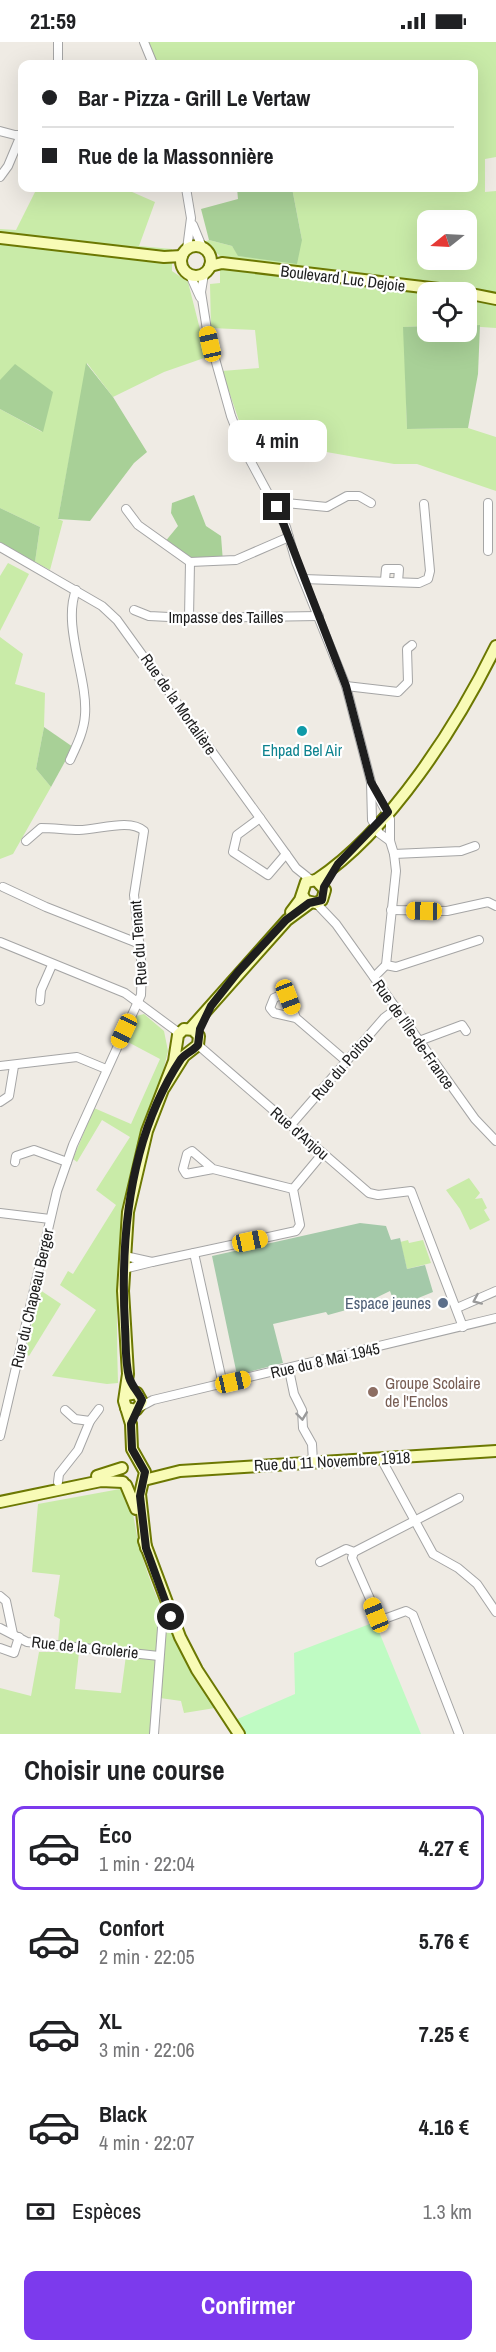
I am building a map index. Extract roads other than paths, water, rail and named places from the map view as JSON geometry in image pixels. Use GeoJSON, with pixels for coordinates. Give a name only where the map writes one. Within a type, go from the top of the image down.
{"type":"FeatureCollection","features":[{"type":"Feature","properties":{"kind":"street"},"geometry":{"type":"LineString","coordinates":[[58,42],[58,60]]}},
{"type":"Feature","properties":{"kind":"street"},"geometry":{"type":"LineString","coordinates":[[144,42],[151,60]]}},
{"type":"Feature","properties":{"kind":"street"},"geometry":{"type":"LineString","coordinates":[[0,131],[18,136]]}},
{"type":"Feature","properties":{"kind":"street"},"geometry":{"type":"LineString","coordinates":[[0,177],[18,143]]}},
{"type":"Feature","properties":{"kind":"street"},"geometry":{"type":"LineString","coordinates":[[187,192],[191,218],[208,265],[202,301]]}},
{"type":"Feature","properties":{"kind":"street"},"geometry":{"type":"LineString","coordinates":[[191,218],[183,256],[202,301],[214,357],[231,416],[246,453],[277,507],[346,686],[371,782],[375,827],[390,841]]}},
{"type":"Feature","properties":{"kind":"street"},"geometry":{"type":"LineString","coordinates":[[0,238],[164,257],[183,256],[202,248]]}},
{"type":"Feature","properties":{"kind":"street","name":"Boulevard Luc Dejoie"},"geometry":{"type":"LineString","coordinates":[[190,275],[208,265],[222,263],[417,287]]}},
{"type":"Feature","properties":{"kind":"street","name":"Boulevard Luc Dejoie"},"geometry":{"type":"LineString","coordinates":[[477,295],[496,299]]}},
{"type":"Feature","properties":{"kind":"street"},"geometry":{"type":"LineString","coordinates":[[277,507],[286,503],[327,507],[347,496],[359,496],[371,503]]}},
{"type":"Feature","properties":{"kind":"street"},"geometry":{"type":"LineString","coordinates":[[488,503],[488,551]]}},
{"type":"Feature","properties":{"kind":"street"},"geometry":{"type":"LineString","coordinates":[[303,579],[385,580],[419,584],[428,579],[430,571],[424,504]]}},
{"type":"Feature","properties":{"kind":"street"},"geometry":{"type":"LineString","coordinates":[[126,509],[138,525],[190,562],[236,560],[289,537]]}},
{"type":"Feature","properties":{"kind":"street"},"geometry":{"type":"LineString","coordinates":[[487,522],[496,525]]}},
{"type":"Feature","properties":{"kind":"street","name":"Rue de la Mortalière"},"geometry":{"type":"LineString","coordinates":[[0,548],[102,606],[131,637],[313,891]]}},
{"type":"Feature","properties":{"kind":"street"},"geometry":{"type":"LineString","coordinates":[[189,618],[190,562]]}},
{"type":"Feature","properties":{"kind":"street"},"geometry":{"type":"LineString","coordinates":[[385,580],[386,569],[399,569],[398,582]]}},
{"type":"Feature","properties":{"kind":"street"},"geometry":{"type":"LineString","coordinates":[[70,760],[82,733],[85,715],[83,688],[75,648],[73,604],[76,590]]}},
{"type":"Feature","properties":{"kind":"street","name":"Impasse des Tailles"},"geometry":{"type":"LineString","coordinates":[[134,610],[149,616],[189,618],[319,616]]}},
{"type":"Feature","properties":{"kind":"street"},"geometry":{"type":"LineString","coordinates":[[346,686],[399,692],[408,682],[406,649],[412,645]]}},
{"type":"Feature","properties":{"kind":"street"},"geometry":{"type":"LineString","coordinates":[[164,1088],[194,1040],[211,1006],[238,972],[388,812],[454,722],[496,646]]}},
{"type":"Feature","properties":{"kind":"street"},"geometry":{"type":"LineString","coordinates":[[371,782],[390,819],[395,884],[386,965],[374,977]]}},
{"type":"Feature","properties":{"kind":"street"},"geometry":{"type":"LineString","coordinates":[[260,818],[237,835],[233,852],[268,875],[285,854]]}},
{"type":"Feature","properties":{"kind":"street","name":"Rue du Tenant"},"geometry":{"type":"LineString","coordinates":[[26,841],[41,828],[81,830],[139,826],[144,831],[134,895],[140,944],[142,990],[138,1001]]}},
{"type":"Feature","properties":{"kind":"street"},"geometry":{"type":"LineString","coordinates":[[394,854],[460,850],[475,846]]}},
{"type":"Feature","properties":{"kind":"street"},"geometry":{"type":"LineString","coordinates":[[3,886],[46,907],[140,944]]}},
{"type":"Feature","properties":{"kind":"street","name":"Rue de l'Île-de-France"},"geometry":{"type":"LineString","coordinates":[[313,891],[475,1119],[496,1141]]}},
{"type":"Feature","properties":{"kind":"street"},"geometry":{"type":"LineString","coordinates":[[391,910],[447,911],[488,902],[496,906]]}},
{"type":"Feature","properties":{"kind":"street"},"geometry":{"type":"LineString","coordinates":[[386,965],[396,967],[479,940]]}},
{"type":"Feature","properties":{"kind":"street"},"geometry":{"type":"LineString","coordinates":[[0,942],[138,1001],[179,1033],[194,1040]]}},
{"type":"Feature","properties":{"kind":"street"},"geometry":{"type":"LineString","coordinates":[[40,1001],[41,990],[52,965]]}},
{"type":"Feature","properties":{"kind":"street","name":"Rue du Chapeau Berger"},"geometry":{"type":"LineString","coordinates":[[0,1436],[50,1219],[67,1162],[106,1069],[138,1001]]}},
{"type":"Feature","properties":{"kind":"street","name":"Rue du Poitou"},"geometry":{"type":"LineString","coordinates":[[291,1125],[384,1018],[396,1009]]}},
{"type":"Feature","properties":{"kind":"street"},"geometry":{"type":"LineString","coordinates":[[296,1018],[346,1061]]}},
{"type":"Feature","properties":{"kind":"street"},"geometry":{"type":"LineString","coordinates":[[419,1041],[462,1025],[466,1031]]}},
{"type":"Feature","properties":{"kind":"street"},"geometry":{"type":"LineString","coordinates":[[146,1548],[141,1503],[145,1472],[132,1449],[131,1424],[134,1408],[142,1400],[133,1394],[128,1374],[123,1269],[128,1212],[135,1176],[147,1131],[178,1045],[179,1033]]}},
{"type":"Feature","properties":{"kind":"street"},"geometry":{"type":"LineString","coordinates":[[178,1045],[194,1040]]}},
{"type":"Feature","properties":{"kind":"street","name":"Rue d'Anjou"},"geometry":{"type":"LineString","coordinates":[[194,1040],[369,1193],[378,1196],[411,1191],[443,1279],[457,1308]]}},
{"type":"Feature","properties":{"kind":"street"},"geometry":{"type":"LineString","coordinates":[[0,1066],[77,1057],[106,1069]]}},
{"type":"Feature","properties":{"kind":"street"},"geometry":{"type":"LineString","coordinates":[[0,1102],[9,1096],[14,1066]]}},
{"type":"Feature","properties":{"kind":"street"},"geometry":{"type":"LineString","coordinates":[[15,1162],[16,1156],[34,1150],[67,1162]]}},
{"type":"Feature","properties":{"kind":"street"},"geometry":{"type":"LineString","coordinates":[[123,1269],[299,1229],[293,1189],[322,1153]]}},
{"type":"Feature","properties":{"kind":"street"},"geometry":{"type":"LineString","coordinates":[[213,1169],[293,1189]]}},
{"type":"Feature","properties":{"kind":"street"},"geometry":{"type":"LineString","coordinates":[[0,1213],[50,1219]]}},
{"type":"Feature","properties":{"kind":"street"},"geometry":{"type":"LineString","coordinates":[[194,1253],[223,1385]]}},
{"type":"Feature","properties":{"kind":"street"},"geometry":{"type":"LineString","coordinates":[[125,1256],[152,1262]]}},
{"type":"Feature","properties":{"kind":"street"},"geometry":{"type":"LineString","coordinates":[[463,1327],[457,1308],[496,1291]]}},
{"type":"Feature","properties":{"kind":"street","name":"Rue du 8 Mai 1945"},"geometry":{"type":"LineString","coordinates":[[134,1408],[153,1400],[289,1370],[496,1318]]}},
{"type":"Feature","properties":{"kind":"street"},"geometry":{"type":"LineString","coordinates":[[289,1370],[294,1394],[302,1410],[303,1428],[312,1444],[313,1462]]}},
{"type":"Feature","properties":{"kind":"street"},"geometry":{"type":"LineString","coordinates":[[133,1394],[153,1400]]}},
{"type":"Feature","properties":{"kind":"street"},"geometry":{"type":"LineString","coordinates":[[133,1394],[124,1401],[134,1408]]}},
{"type":"Feature","properties":{"kind":"street"},"geometry":{"type":"LineString","coordinates":[[58,1482],[59,1473],[78,1450],[90,1421],[99,1409]]}},
{"type":"Feature","properties":{"kind":"street"},"geometry":{"type":"LineString","coordinates":[[65,1410],[75,1419],[90,1421]]}},
{"type":"Feature","properties":{"kind":"street"},"geometry":{"type":"LineString","coordinates":[[132,1449],[121,1476],[133,1498],[146,1548],[171,1617],[197,1670],[239,1734]]}},
{"type":"Feature","properties":{"kind":"street","name":"Rue du 11 Novembre 1918"},"geometry":{"type":"LineString","coordinates":[[143,1481],[169,1472],[383,1456],[405,1458],[496,1451]]}},
{"type":"Feature","properties":{"kind":"street"},"geometry":{"type":"LineString","coordinates":[[383,1456],[384,1464],[433,1554],[459,1569],[477,1584],[496,1612]]}},
{"type":"Feature","properties":{"kind":"street"},"geometry":{"type":"LineString","coordinates":[[0,1496],[140,1464]]}},
{"type":"Feature","properties":{"kind":"street","name":"Rue du 11 Novembre 1918"},"geometry":{"type":"LineString","coordinates":[[140,1464],[169,1472]]}},
{"type":"Feature","properties":{"kind":"street"},"geometry":{"type":"LineString","coordinates":[[0,1502],[101,1480],[125,1483],[135,1487],[143,1481]]}},
{"type":"Feature","properties":{"kind":"street"},"geometry":{"type":"LineString","coordinates":[[459,1498],[354,1552],[352,1558],[378,1617],[384,1619],[406,1611],[413,1615],[459,1734]]}},
{"type":"Feature","properties":{"kind":"street"},"geometry":{"type":"LineString","coordinates":[[320,1562],[346,1549],[354,1552]]}},
{"type":"Feature","properties":{"kind":"street","name":"Rue de la Grolerie"},"geometry":{"type":"LineString","coordinates":[[0,1596],[6,1601],[16,1636]]}},
{"type":"Feature","properties":{"kind":"street"},"geometry":{"type":"LineString","coordinates":[[154,1734],[162,1628],[171,1617]]}},
{"type":"Feature","properties":{"kind":"street","name":"Rue de la Grolerie"},"geometry":{"type":"LineString","coordinates":[[0,1628],[27,1642],[159,1656]]}},
{"type":"Feature","properties":{"kind":"street"},"geometry":{"type":"LineString","coordinates":[[0,1648],[14,1653],[16,1636]]}},
{"type":"Feature","properties":{"kind":"place","name":"Ehpad Bel Air"},"geometry":{"type":"Point","coordinates":[302,731]}},
{"type":"Feature","properties":{"kind":"place","name":"Espace jeunes"},"geometry":{"type":"Point","coordinates":[443,1303]}},
{"type":"Feature","properties":{"kind":"place","name":"Groupe Scolaire de l'Enclos"},"geometry":{"type":"Point","coordinates":[373,1392]}}]}
